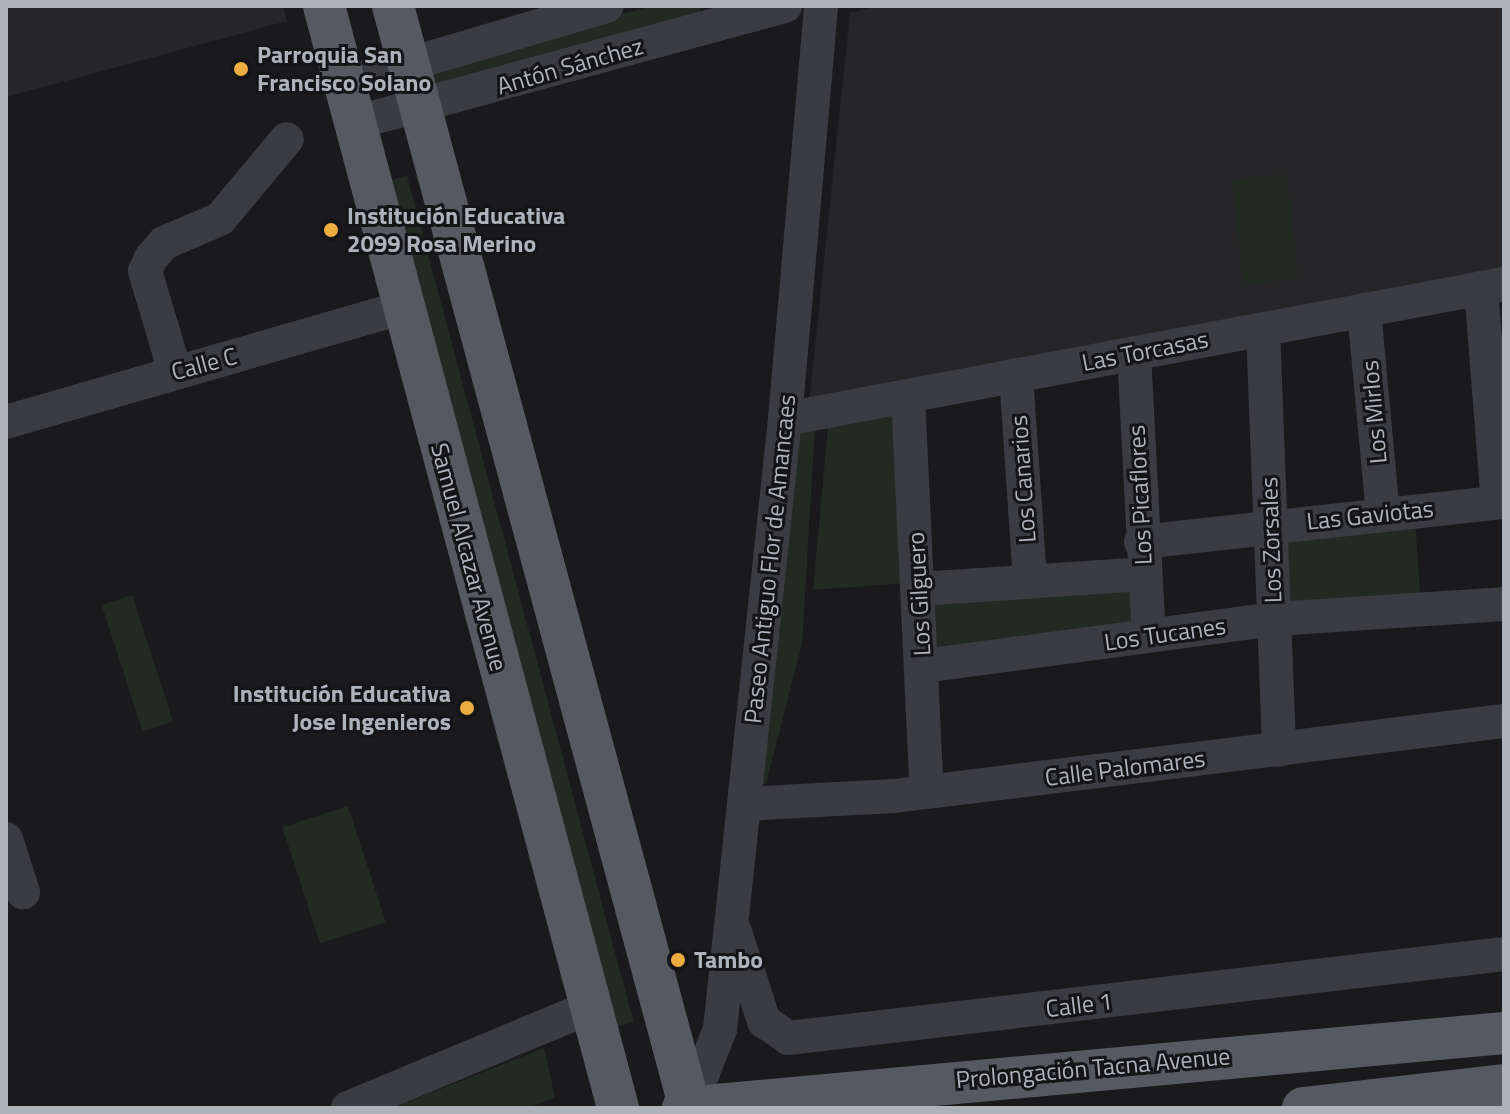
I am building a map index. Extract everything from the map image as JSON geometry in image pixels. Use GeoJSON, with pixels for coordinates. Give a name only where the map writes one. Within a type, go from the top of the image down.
{"type":"FeatureCollection","features":[{"type":"Feature","properties":{"kind":"main road","name":"Samuel Alcazar Avenue"},"geometry":{"type":"LineString","coordinates":[[324,6],[402,308],[618,1108]]}},
{"type":"Feature","properties":{"kind":"main road"},"geometry":{"type":"LineString","coordinates":[[393,6],[687,1107]]}},
{"type":"Feature","properties":{"kind":"main road","name":"Prolongación Tacna Avenue"},"geometry":{"type":"LineString","coordinates":[[687,1107],[1504,1033]]}},
{"type":"Feature","properties":{"kind":"main road"},"geometry":{"type":"LineString","coordinates":[[1303,1108],[1504,1085]]}},
{"type":"Feature","properties":{"kind":"street","name":"Antón Sánchez"},"geometry":{"type":"LineString","coordinates":[[345,83],[607,6]]}},
{"type":"Feature","properties":{"kind":"street","name":"Antón Sánchez"},"geometry":{"type":"LineString","coordinates":[[354,123],[420,108],[739,12],[785,6]]}},
{"type":"Feature","properties":{"kind":"street","name":"Paseo Antiguo Flor de Amancaes"},"geometry":{"type":"LineString","coordinates":[[687,1107],[720,1029],[785,419],[821,6]]}},
{"type":"Feature","properties":{"kind":"street"},"geometry":{"type":"LineString","coordinates":[[175,372],[145,271],[151,258],[164,243],[220,219],[287,139]]}},
{"type":"Feature","properties":{"kind":"street","name":"Las Torcasas"},"geometry":{"type":"LineString","coordinates":[[785,419],[1492,286]]}},
{"type":"Feature","properties":{"kind":"street"},"geometry":{"type":"LineString","coordinates":[[1492,286],[1501,502]]}},
{"type":"Feature","properties":{"kind":"street","name":"Calle C"},"geometry":{"type":"LineString","coordinates":[[6,422],[402,308]]}},
{"type":"Feature","properties":{"kind":"street","name":"Los Mirlos"},"geometry":{"type":"LineString","coordinates":[[1364,310],[1383,514]]}},
{"type":"Feature","properties":{"kind":"street","name":"Los Zorsales"},"geometry":{"type":"LineString","coordinates":[[1263,329],[1279,750]]}},
{"type":"Feature","properties":{"kind":"street","name":"Los Picaflores"},"geometry":{"type":"LineString","coordinates":[[1134,353],[1142,558],[1149,636]]}},
{"type":"Feature","properties":{"kind":"street","name":"Los Canarios"},"geometry":{"type":"LineString","coordinates":[[1016,375],[1030,582]]}},
{"type":"Feature","properties":{"kind":"street","name":"Los Gilguero"},"geometry":{"type":"LineString","coordinates":[[908,396],[927,792]]}},
{"type":"Feature","properties":{"kind":"street","name":"Las Gaviotas"},"geometry":{"type":"LineString","coordinates":[[919,589],[1030,582],[1270,526],[1501,502]]}},
{"type":"Feature","properties":{"kind":"street","name":"Los Tucanes"},"geometry":{"type":"LineString","coordinates":[[923,666],[1274,619],[1504,604]]}},
{"type":"Feature","properties":{"kind":"street","name":"Calle Palomares"},"geometry":{"type":"LineString","coordinates":[[745,804],[927,792],[1504,721]]}},
{"type":"Feature","properties":{"kind":"street"},"geometry":{"type":"LineString","coordinates":[[6,839],[23,892]]}},
{"type":"Feature","properties":{"kind":"street","name":"Calle 1"},"geometry":{"type":"LineString","coordinates":[[731,920],[755,1002],[764,1021],[788,1038],[1504,954]]}},
{"type":"Feature","properties":{"kind":"street"},"geometry":{"type":"LineString","coordinates":[[348,1108],[591,1007]]}},
{"type":"Feature","properties":{"kind":"shaded area"},"geometry":{"type":"Polygon","coordinates":[[[6,6],[283,6],[287,21],[6,97],[6,6]]]}},
{"type":"Feature","properties":{"kind":"shaded area"},"geometry":{"type":"Polygon","coordinates":[[[652,6],[699,6],[701,13],[427,86],[421,68],[652,6]]]}},
{"type":"Feature","properties":{"kind":"shaded area"},"geometry":{"type":"Polygon","coordinates":[[[877,6],[1504,6],[1504,272],[809,404],[850,13],[877,6]]]}},
{"type":"Feature","properties":{"kind":"shaded area"},"geometry":{"type":"Polygon","coordinates":[[[1287,174],[1298,278],[1243,284],[1232,180],[1287,174]]]}},
{"type":"Feature","properties":{"kind":"shaded area"},"geometry":{"type":"Polygon","coordinates":[[[407,176],[634,1022],[616,1027],[390,181],[407,176]]]}},
{"type":"Feature","properties":{"kind":"shaded area"},"geometry":{"type":"Polygon","coordinates":[[[903,414],[907,583],[813,590],[828,427],[903,414]]]}},
{"type":"Feature","properties":{"kind":"shaded area"},"geometry":{"type":"Polygon","coordinates":[[[815,428],[802,644],[766,784],[755,784],[800,431],[815,428]]]}},
{"type":"Feature","properties":{"kind":"shaded area"},"geometry":{"type":"Polygon","coordinates":[[[1415,520],[1421,603],[1290,612],[1284,529],[1415,520]]]}},
{"type":"Feature","properties":{"kind":"shaded area"},"geometry":{"type":"Polygon","coordinates":[[[1137,583],[1141,629],[930,658],[927,595],[1137,583]]]}},
{"type":"Feature","properties":{"kind":"shaded area"},"geometry":{"type":"Polygon","coordinates":[[[132,595],[173,721],[143,731],[102,605],[132,595]]]}},
{"type":"Feature","properties":{"kind":"shaded area"},"geometry":{"type":"Polygon","coordinates":[[[348,806],[386,922],[320,943],[282,827],[348,806]]]}},
{"type":"Feature","properties":{"kind":"shaded area"},"geometry":{"type":"Polygon","coordinates":[[[544,1048],[555,1097],[528,1108],[392,1108],[544,1048]]]}},
{"type":"Feature","properties":{"kind":"place","name":"Parroquia San Francisco Solano"},"geometry":{"type":"Point","coordinates":[241,69]}},
{"type":"Feature","properties":{"kind":"place","name":"Institución Educativa 2099 Rosa Merino"},"geometry":{"type":"Point","coordinates":[331,230]}},
{"type":"Feature","properties":{"kind":"place","name":"Institución Educativa Jose Ingenieros"},"geometry":{"type":"Point","coordinates":[467,708]}},
{"type":"Feature","properties":{"kind":"place","name":"Tambo"},"geometry":{"type":"Point","coordinates":[678,960]}}]}
